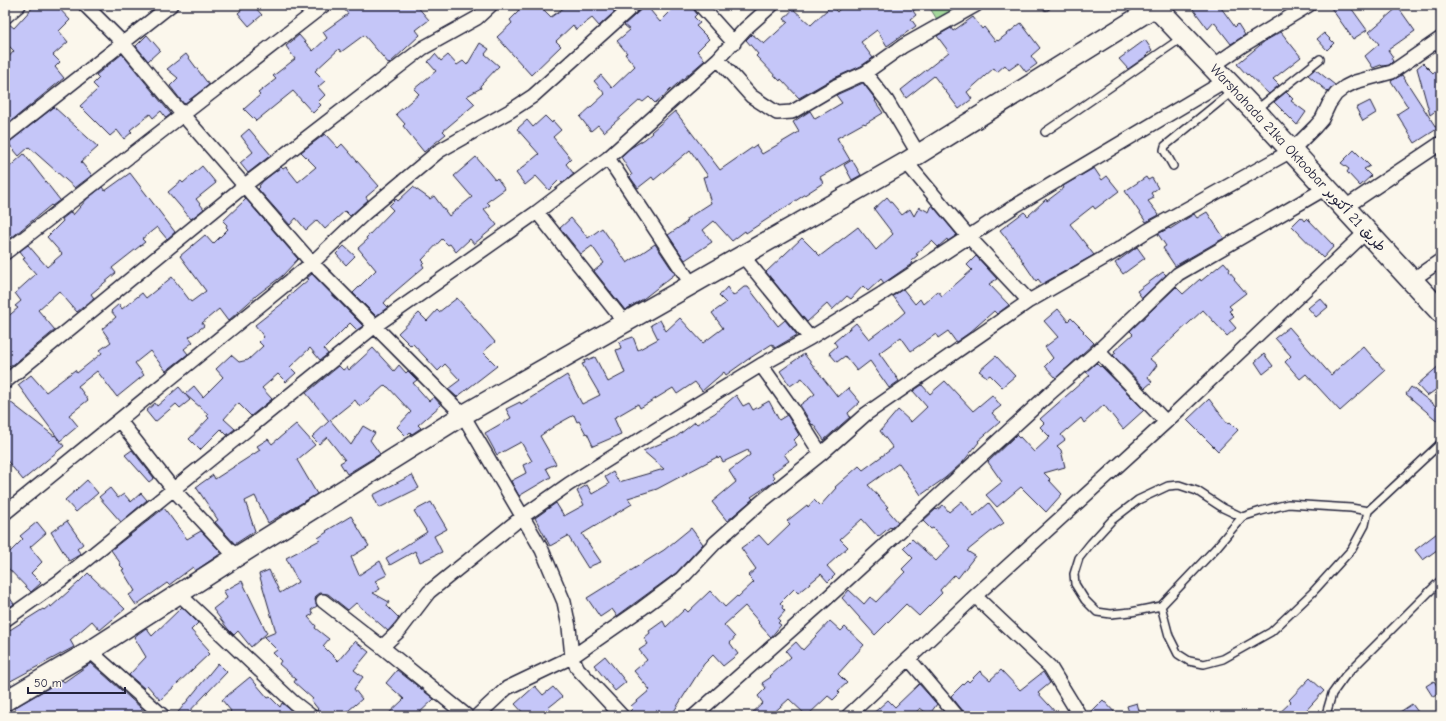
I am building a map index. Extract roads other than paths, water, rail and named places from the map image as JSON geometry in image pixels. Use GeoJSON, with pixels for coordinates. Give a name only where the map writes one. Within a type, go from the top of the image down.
{"type":"FeatureCollection","features":[{"type":"Feature","properties":{"kind":"main road","name":"Warshahada 21ka Oktoobar طريق 21 أكتوبر"},"geometry":{"type":"LineString","coordinates":[[1155,6],[1255,111],[1441,312]]}},
{"type":"Feature","properties":{"kind":"street"},"geometry":{"type":"LineString","coordinates":[[5,17],[19,5]]}},
{"type":"Feature","properties":{"kind":"street"},"geometry":{"type":"LineString","coordinates":[[85,5],[123,43],[183,115],[312,263],[463,416],[542,550],[564,602],[569,627],[572,657],[578,669],[622,716]]}},
{"type":"Feature","properties":{"kind":"street"},"geometry":{"type":"LineString","coordinates":[[5,136],[171,5]]}},
{"type":"Feature","properties":{"kind":"street"},"geometry":{"type":"LineString","coordinates":[[5,253],[324,5]]}},
{"type":"Feature","properties":{"kind":"street"},"geometry":{"type":"LineString","coordinates":[[5,382],[244,186],[423,48],[477,18],[492,5]]}},
{"type":"Feature","properties":{"kind":"street"},"geometry":{"type":"LineString","coordinates":[[5,513],[312,263],[365,213],[439,152],[533,96],[634,5]]}},
{"type":"Feature","properties":{"kind":"street"},"geometry":{"type":"LineString","coordinates":[[700,5],[734,43]]}},
{"type":"Feature","properties":{"kind":"street"},"geometry":{"type":"LineString","coordinates":[[5,620],[60,581],[375,326],[536,212],[608,158],[718,59],[746,29],[772,5]]}},
{"type":"Feature","properties":{"kind":"street"},"geometry":{"type":"LineString","coordinates":[[718,59],[751,96],[777,113],[792,112],[836,86],[865,74],[903,46],[976,5]]}},
{"type":"Feature","properties":{"kind":"street"},"geometry":{"type":"LineString","coordinates":[[382,647],[400,630],[429,592],[522,517],[569,484],[883,293],[1015,206],[1224,79],[1242,46],[1309,5]]}},
{"type":"Feature","properties":{"kind":"street"},"geometry":{"type":"LineString","coordinates":[[5,701],[90,651],[236,557],[463,416],[912,158],[1155,6]]}},
{"type":"Feature","properties":{"kind":"street"},"geometry":{"type":"LineString","coordinates":[[477,716],[507,688],[572,657],[682,579],[716,542],[821,454],[866,414],[1029,301],[1147,231],[1291,151],[1315,127],[1333,99],[1345,87],[1355,82],[1392,72],[1441,38]]}},
{"type":"Feature","properties":{"kind":"street"},"geometry":{"type":"LineString","coordinates":[[865,74],[887,101],[912,158],[968,236],[1029,301]]}},
{"type":"Feature","properties":{"kind":"street"},"geometry":{"type":"LineString","coordinates":[[1344,208],[1441,143]]}},
{"type":"Feature","properties":{"kind":"street"},"geometry":{"type":"LineString","coordinates":[[608,158],[692,285]]}},
{"type":"Feature","properties":{"kind":"street"},"geometry":{"type":"LineString","coordinates":[[694,716],[825,600],[1049,394],[1098,351],[1178,274],[1326,188]]}},
{"type":"Feature","properties":{"kind":"street"},"geometry":{"type":"LineString","coordinates":[[536,212],[625,324]]}},
{"type":"Feature","properties":{"kind":"street"},"geometry":{"type":"LineString","coordinates":[[848,716],[975,596],[1166,422],[1367,231]]}},
{"type":"Feature","properties":{"kind":"street"},"geometry":{"type":"LineString","coordinates":[[742,255],[810,338]]}},
{"type":"Feature","properties":{"kind":"street"},"geometry":{"type":"LineString","coordinates":[[1412,280],[1441,260]]}},
{"type":"Feature","properties":{"kind":"street"},"geometry":{"type":"LineString","coordinates":[[1098,351],[1166,422]]}},
{"type":"Feature","properties":{"kind":"street"},"geometry":{"type":"LineString","coordinates":[[761,366],[793,410],[821,454]]}},
{"type":"Feature","properties":{"kind":"street"},"geometry":{"type":"LineString","coordinates":[[118,420],[173,489],[236,557]]}},
{"type":"Feature","properties":{"kind":"street"},"geometry":{"type":"LineString","coordinates":[[179,594],[292,702],[311,716]]}},
{"type":"Feature","properties":{"kind":"street"},"geometry":{"type":"LineString","coordinates":[[975,596],[1050,667],[1080,716]]}},
{"type":"Feature","properties":{"kind":"street"},"geometry":{"type":"LineString","coordinates":[[323,600],[467,716]]}},
{"type":"Feature","properties":{"kind":"street"},"geometry":{"type":"LineString","coordinates":[[90,651],[162,716]]}},
{"type":"Feature","properties":{"kind":"street"},"geometry":{"type":"LineString","coordinates":[[909,659],[957,716]]}},
{"type":"Feature","properties":{"kind":"lane"},"geometry":{"type":"LineString","coordinates":[[1045,132],[1183,37]]}},
{"type":"Feature","properties":{"kind":"lane"},"geometry":{"type":"LineString","coordinates":[[1255,111],[1320,59]]}},
{"type":"Feature","properties":{"kind":"lane"},"geometry":{"type":"LineString","coordinates":[[1173,166],[1164,150],[1165,146],[1224,79]]}},
{"type":"Feature","properties":{"kind":"lane"},"geometry":{"type":"LineString","coordinates":[[1161,606],[1169,636],[1178,654],[1188,661],[1204,664],[1223,659],[1271,632],[1312,593],[1352,549],[1365,525],[1368,511],[1441,443]]}},
{"type":"Feature","properties":{"kind":"lane"},"geometry":{"type":"LineString","coordinates":[[1242,517],[1223,508],[1197,491],[1179,486],[1168,486],[1138,500],[1112,520],[1079,558],[1074,574],[1075,584],[1085,600],[1097,612],[1111,614],[1161,606],[1216,548],[1242,517],[1288,504],[1351,508],[1368,511]]}},
{"type":"Feature","properties":{"kind":"lane"},"geometry":{"type":"LineString","coordinates":[[1327,716],[1332,694],[1345,676],[1441,580]]}}]}
